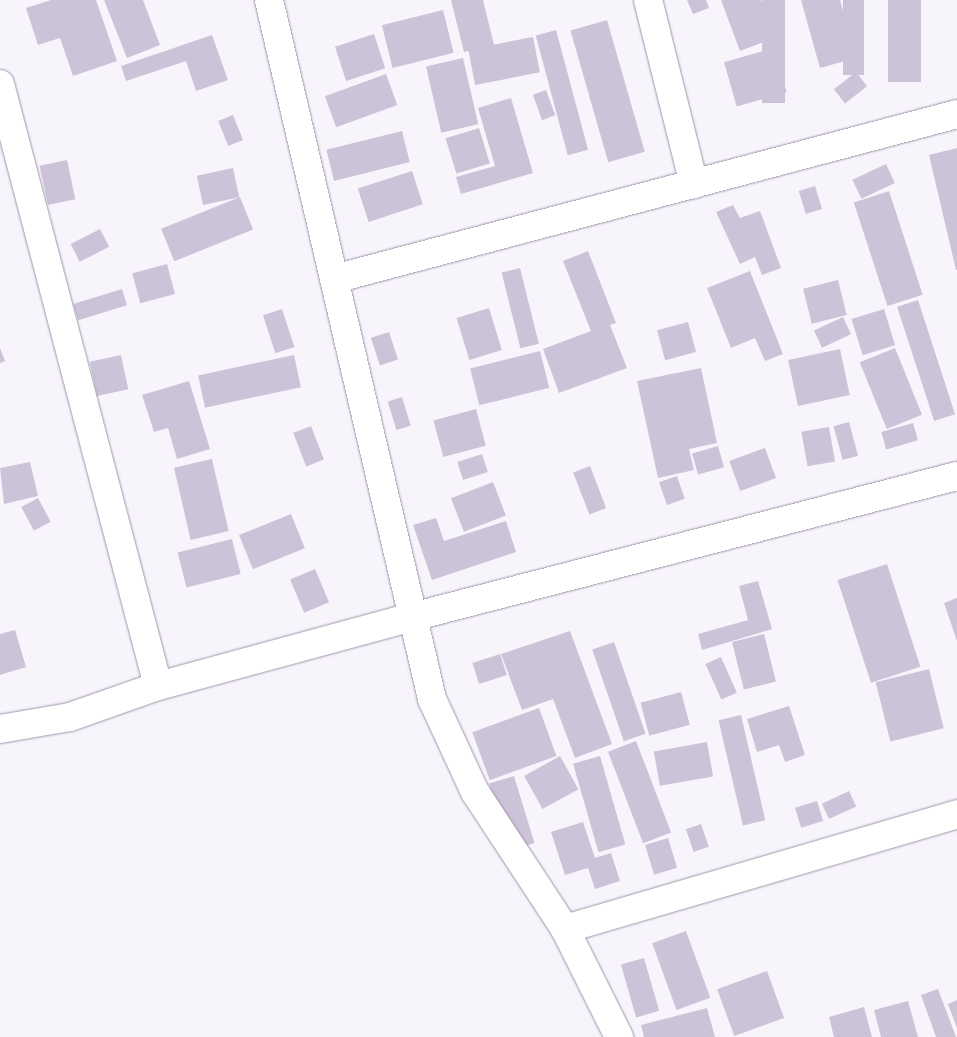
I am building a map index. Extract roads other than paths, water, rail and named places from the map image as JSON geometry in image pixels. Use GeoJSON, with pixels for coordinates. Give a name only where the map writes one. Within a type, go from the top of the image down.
{"type":"FeatureCollection","features":[{"type":"Feature","properties":{"kind":"street"},"geometry":{"type":"LineString","coordinates":[[269,0],[432,699],[448,740],[475,792],[565,929],[619,1037]]}},
{"type":"Feature","properties":{"kind":"street"},"geometry":{"type":"LineString","coordinates":[[648,0],[694,184]]}},
{"type":"Feature","properties":{"kind":"street"},"geometry":{"type":"LineString","coordinates":[[0,84],[158,686]]}},
{"type":"Feature","properties":{"kind":"street"},"geometry":{"type":"LineString","coordinates":[[334,279],[957,114]]}},
{"type":"Feature","properties":{"kind":"street"},"geometry":{"type":"LineString","coordinates":[[0,729],[70,717],[158,686],[412,617],[957,476]]}},
{"type":"Feature","properties":{"kind":"street"},"geometry":{"type":"LineString","coordinates":[[565,929],[957,814]]}}]}
